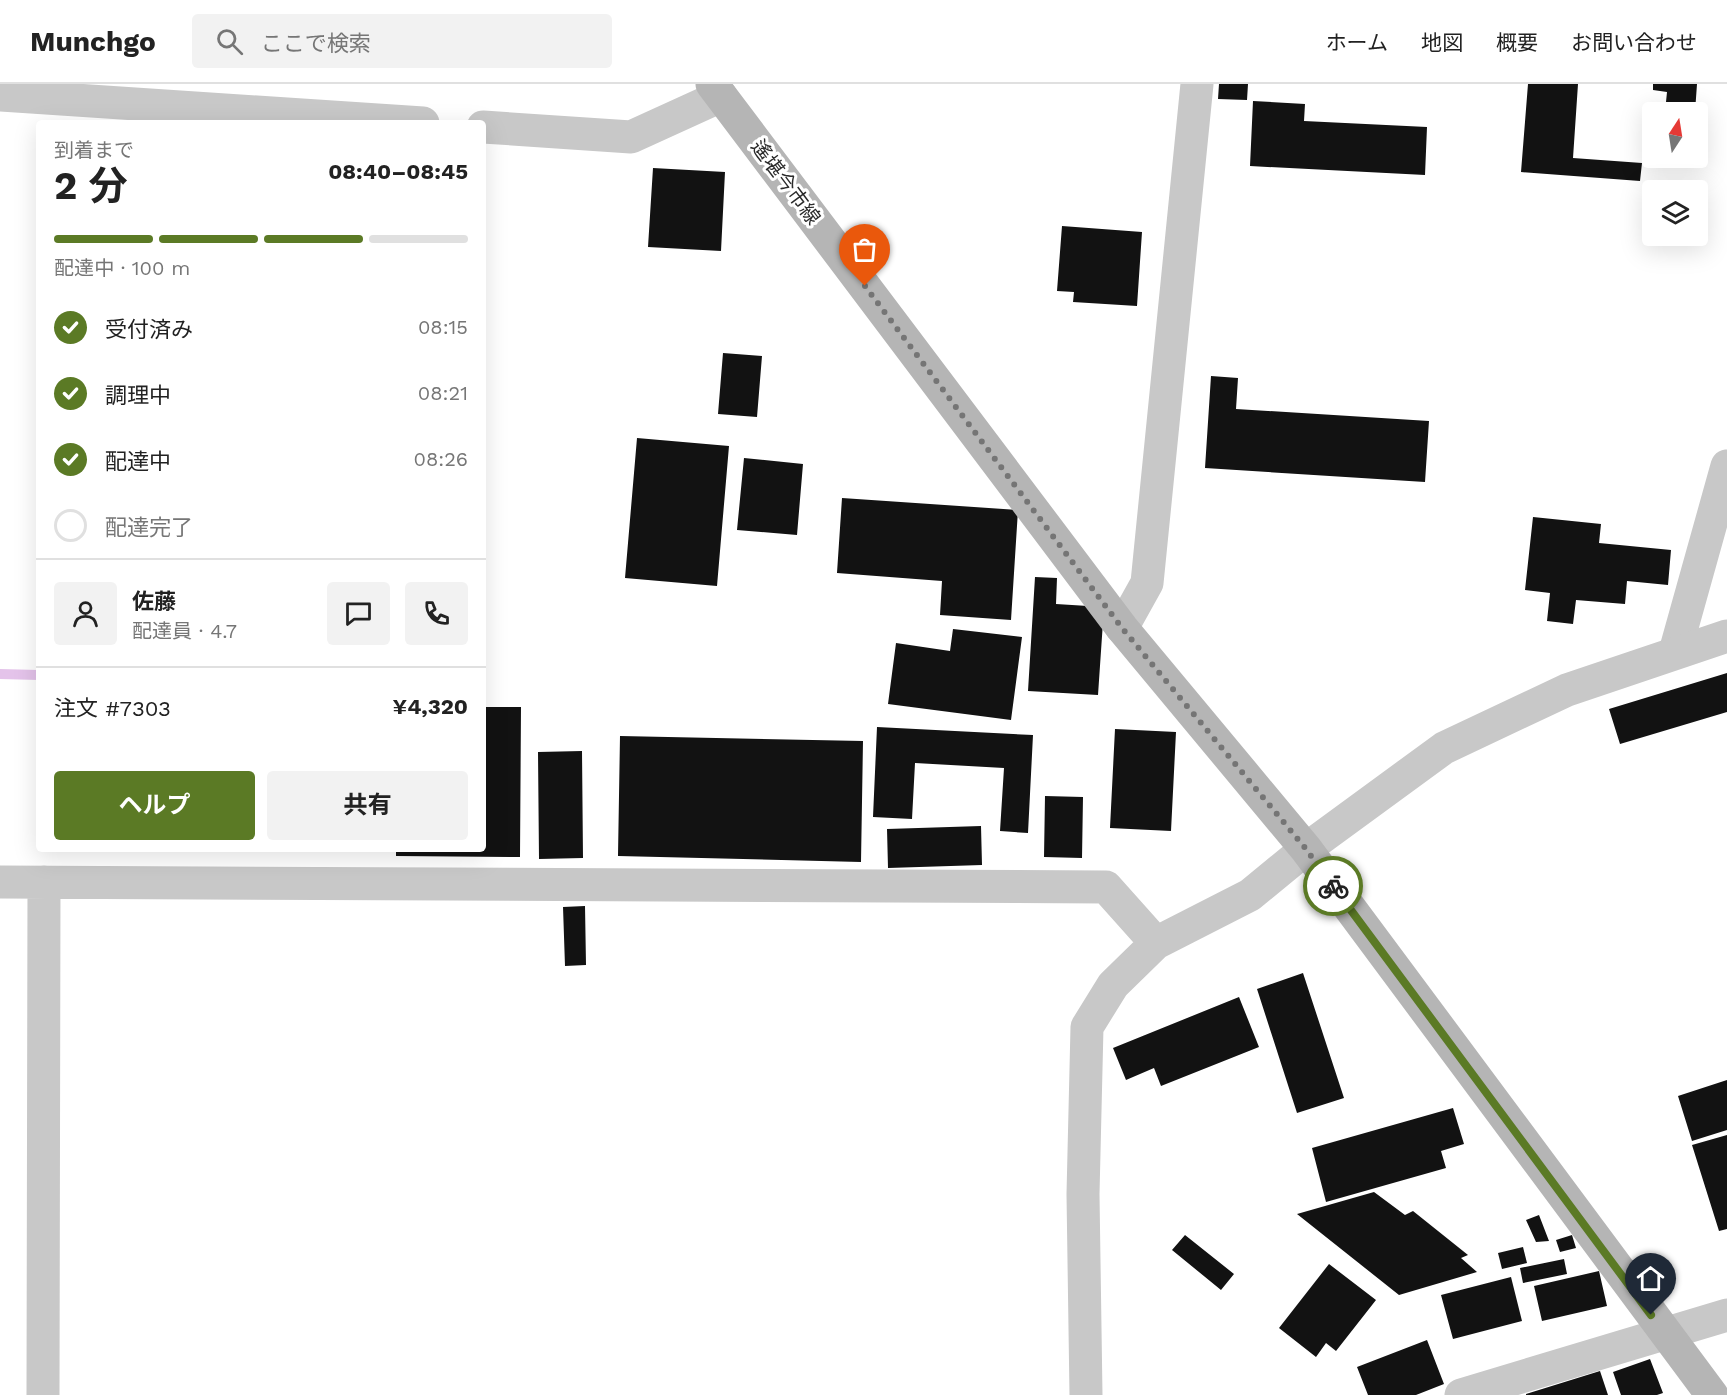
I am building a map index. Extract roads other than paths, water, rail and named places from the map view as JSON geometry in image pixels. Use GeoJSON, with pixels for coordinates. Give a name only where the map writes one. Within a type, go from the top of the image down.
{"type":"FeatureCollection","features":[{"type":"Feature","properties":{"kind":"main road","name":"遙堪今市線"},"geometry":{"type":"LineString","coordinates":[[717,90],[1122,628],[1306,849],[1712,1395]]}},
{"type":"Feature","properties":{"kind":"street"},"geometry":{"type":"LineString","coordinates":[[1122,628],[1147,583],[1197,84]]}},
{"type":"Feature","properties":{"kind":"street"},"geometry":{"type":"LineString","coordinates":[[486,127],[631,137],[717,90]]}},
{"type":"Feature","properties":{"kind":"street"},"geometry":{"type":"LineString","coordinates":[[0,95],[378,120]]}},
{"type":"Feature","properties":{"kind":"street"},"geometry":{"type":"LineString","coordinates":[[1675,652],[1727,466]]}},
{"type":"Feature","properties":{"kind":"street"},"geometry":{"type":"LineString","coordinates":[[1086,1395],[1083,1194],[1087,1027],[1113,985],[1156,943],[1250,895],[1306,849],[1444,748],[1567,690],[1727,636]]}},
{"type":"Feature","properties":{"kind":"street"},"geometry":{"type":"LineString","coordinates":[[0,882],[1106,887],[1156,943]]}},
{"type":"Feature","properties":{"kind":"street"},"geometry":{"type":"LineString","coordinates":[[43,1395],[44,882]]}},
{"type":"Feature","properties":{"kind":"street"},"geometry":{"type":"LineString","coordinates":[[1461,1395],[1727,1315]]}},
{"type":"Feature","properties":{"kind":"waterway"},"geometry":{"type":"LineString","coordinates":[[0,674],[36,675]]}}]}
